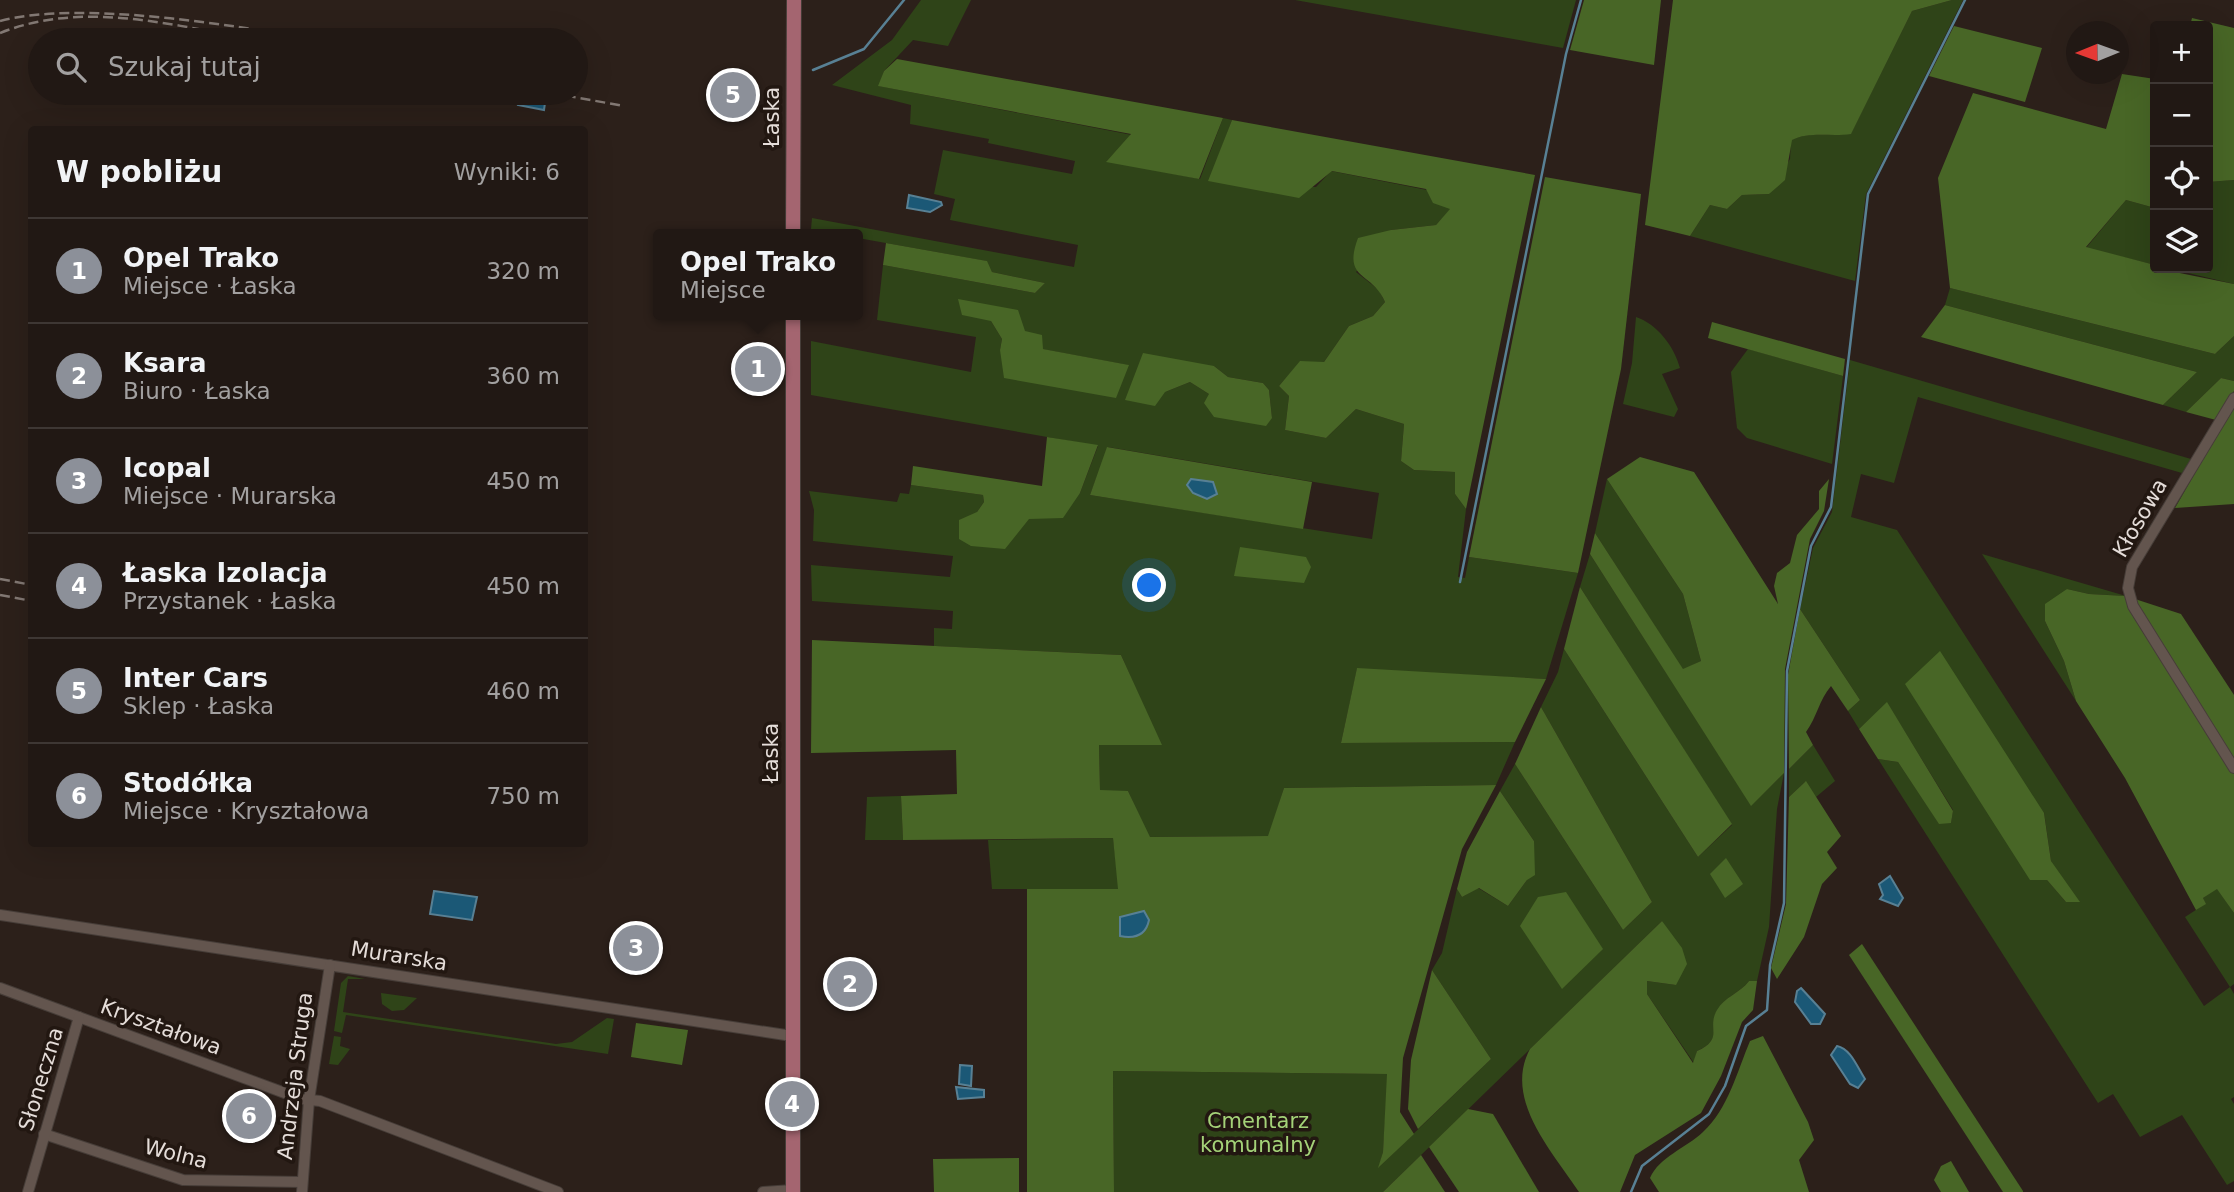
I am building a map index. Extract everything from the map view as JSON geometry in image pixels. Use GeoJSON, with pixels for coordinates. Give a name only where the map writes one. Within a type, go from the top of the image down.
{"type":"FeatureCollection","features":[{"type":"Feature","properties":{"kind":"main road","name":"Łaska"},"geometry":{"type":"LineString","coordinates":[[793,229],[794,0]]}},
{"type":"Feature","properties":{"kind":"main road","name":"Łaska"},"geometry":{"type":"LineString","coordinates":[[793,320],[793,1191]]}},
{"type":"Feature","properties":{"kind":"street","name":"Kłosowa"},"geometry":{"type":"LineString","coordinates":[[2234,398],[2132,567],[2128,588],[2133,606],[2234,768]]}},
{"type":"Feature","properties":{"kind":"street","name":"Murarska"},"geometry":{"type":"LineString","coordinates":[[0,915],[792,1035]]}},
{"type":"Feature","properties":{"kind":"street","name":"Andrzeja Struga"},"geometry":{"type":"LineString","coordinates":[[302,1187],[309,1100],[330,965]]}},
{"type":"Feature","properties":{"kind":"street","name":"Kryształowa"},"geometry":{"type":"LineString","coordinates":[[0,988],[309,1100],[320,1101],[558,1192]]}},
{"type":"Feature","properties":{"kind":"street","name":"Słoneczna"},"geometry":{"type":"LineString","coordinates":[[28,1192],[79,1017]]}},
{"type":"Feature","properties":{"kind":"street","name":"Wolna"},"geometry":{"type":"LineString","coordinates":[[44,1134],[183,1180],[302,1187]]}},
{"type":"Feature","properties":{"kind":"street"},"geometry":{"type":"LineString","coordinates":[[763,1192],[793,1191]]}},
{"type":"Feature","properties":{"kind":"green space"},"geometry":{"type":"Polygon","coordinates":[[[921,0],[971,0],[948,46],[913,40],[884,71],[879,86],[1132,135],[1107,161],[1200,179],[1223,118],[1232,120],[1209,181],[1316,187],[1331,171],[1427,190],[1451,209],[1436,225],[1391,230],[1356,272],[1379,290],[1385,302],[1373,316],[1349,326],[1324,362],[1300,362],[1279,386],[1289,396],[1285,430],[1326,438],[1356,409],[1404,424],[1401,461],[1414,470],[1455,472],[1455,494],[1466,509],[1458,577],[1465,578],[1469,557],[1578,573],[1546,679],[1357,669],[1341,743],[1515,742],[1496,785],[1284,788],[1269,836],[1149,837],[1128,791],[1100,791],[1099,745],[1161,745],[1121,655],[934,646],[934,628],[952,629],[953,611],[812,601],[811,565],[950,577],[953,556],[813,541],[814,510],[809,491],[897,502],[900,493],[909,494],[911,485],[983,495],[984,502],[977,512],[1029,519],[1080,493],[1098,446],[811,395],[811,341],[971,372],[976,337],[877,320],[883,265],[1035,293],[1045,283],[992,272],[986,261],[863,239],[863,229],[811,229],[812,218],[1074,267],[1078,245],[950,220],[955,199],[934,194],[943,150],[1072,174],[1075,161],[988,143],[989,139],[910,124],[911,105],[832,85],[892,40],[921,0]],[[991,321],[1002,339],[1000,350],[1128,365],[1042,349],[1025,331],[991,321]],[[1214,366],[1165,392],[1190,382],[1209,394],[1272,418],[1269,390],[1263,383],[1228,377],[1214,366]],[[1108,447],[1090,495],[1372,539],[1379,493],[1108,447]]]}},
{"type":"Feature","properties":{"kind":"green space"},"geometry":{"type":"Polygon","coordinates":[[[1295,0],[1576,0],[1563,48],[1295,0]]]}},
{"type":"Feature","properties":{"kind":"green space"},"geometry":{"type":"Polygon","coordinates":[[[1584,0],[1661,0],[1654,65],[1570,50],[1584,0]]]}},
{"type":"Feature","properties":{"kind":"green space"},"geometry":{"type":"Polygon","coordinates":[[[1673,0],[1952,0],[1912,11],[1851,134],[1813,135],[1792,140],[1785,180],[1769,194],[1742,195],[1727,209],[1710,205],[1690,236],[1645,225],[1673,0]]]}},
{"type":"Feature","properties":{"kind":"green space"},"geometry":{"type":"Polygon","coordinates":[[[1952,0],[1963,0],[1866,194],[1855,281],[1690,236],[1710,205],[1727,209],[1742,195],[1769,194],[1790,159],[1791,140],[1805,136],[1851,133],[1912,11],[1952,0]]]}},
{"type":"Feature","properties":{"kind":"green space"},"geometry":{"type":"Polygon","coordinates":[[[2213,23],[2234,28],[2234,180],[2213,182],[2213,23]]]}},
{"type":"Feature","properties":{"kind":"green space"},"geometry":{"type":"Polygon","coordinates":[[[1954,26],[2042,48],[2025,102],[1929,76],[1954,26]]]}},
{"type":"Feature","properties":{"kind":"green space"},"geometry":{"type":"Polygon","coordinates":[[[897,59],[1223,118],[1199,179],[1106,162],[1131,134],[878,86],[884,71],[897,59]]]}},
{"type":"Feature","properties":{"kind":"green space"},"geometry":{"type":"Polygon","coordinates":[[[2129,75],[2150,78],[2150,207],[2126,200],[2086,247],[2150,264],[2150,273],[2180,273],[2234,284],[2234,336],[2215,354],[1950,288],[1938,178],[1973,93],[2106,129],[2119,84],[2129,84],[2129,75]]]}},
{"type":"Feature","properties":{"kind":"green space"},"geometry":{"type":"Polygon","coordinates":[[[1232,120],[1535,175],[1466,509],[1455,494],[1455,472],[1414,470],[1401,461],[1404,424],[1356,409],[1326,438],[1285,430],[1289,396],[1279,386],[1300,361],[1324,362],[1349,326],[1373,316],[1385,302],[1373,285],[1356,269],[1354,252],[1358,238],[1391,230],[1436,225],[1450,209],[1433,203],[1426,189],[1332,171],[1299,198],[1208,181],[1232,120]]]}},
{"type":"Feature","properties":{"kind":"green space"},"geometry":{"type":"Polygon","coordinates":[[[1545,177],[1641,194],[1621,369],[1578,573],[1469,557],[1545,177]]]}},
{"type":"Feature","properties":{"kind":"green space"},"geometry":{"type":"Polygon","coordinates":[[[2234,180],[2234,284],[2188,273],[2213,273],[2213,182],[2234,180]]]}},
{"type":"Feature","properties":{"kind":"green space"},"geometry":{"type":"Polygon","coordinates":[[[2126,200],[2150,207],[2150,264],[2086,248],[2126,200]]]}},
{"type":"Feature","properties":{"kind":"green space"},"geometry":{"type":"Polygon","coordinates":[[[886,243],[987,261],[992,272],[1045,283],[1035,293],[883,265],[886,243]]]}},
{"type":"Feature","properties":{"kind":"green space"},"geometry":{"type":"Polygon","coordinates":[[[1950,288],[2215,354],[2234,336],[2234,381],[2221,378],[2186,412],[2163,405],[2197,372],[1945,305],[1950,288]]]}},
{"type":"Feature","properties":{"kind":"green space"},"geometry":{"type":"Polygon","coordinates":[[[958,299],[1018,310],[1025,331],[1042,335],[1043,349],[1129,365],[1116,398],[1004,378],[1000,350],[1002,339],[991,321],[962,315],[958,299]]]}},
{"type":"Feature","properties":{"kind":"green space"},"geometry":{"type":"Polygon","coordinates":[[[1945,305],[2197,372],[2163,405],[1921,337],[1945,305]]]}},
{"type":"Feature","properties":{"kind":"green space"},"geometry":{"type":"Polygon","coordinates":[[[1636,317],[1658,330],[1677,360],[1680,368],[1662,374],[1678,409],[1674,417],[1623,404],[1632,363],[1636,317]]]}},
{"type":"Feature","properties":{"kind":"green space"},"geometry":{"type":"Polygon","coordinates":[[[1712,322],[1845,359],[1843,376],[1708,338],[1712,322]]]}},
{"type":"Feature","properties":{"kind":"green space"},"geometry":{"type":"Polygon","coordinates":[[[1748,349],[1843,376],[1832,464],[1747,438],[1737,428],[1731,372],[1748,349]]]}},
{"type":"Feature","properties":{"kind":"green space"},"geometry":{"type":"Polygon","coordinates":[[[1143,353],[1214,366],[1228,377],[1263,383],[1269,390],[1272,418],[1266,426],[1214,417],[1204,403],[1209,394],[1190,382],[1165,392],[1155,406],[1125,400],[1143,353]]]}},
{"type":"Feature","properties":{"kind":"green space"},"geometry":{"type":"Polygon","coordinates":[[[1850,360],[2191,459],[2182,473],[1918,397],[1894,483],[1861,474],[1851,517],[1897,530],[2204,1006],[2230,987],[2234,994],[2234,1097],[2231,1099],[2234,1104],[2234,1181],[2227,1185],[2182,1115],[2140,1137],[2113,1094],[2098,1103],[1878,759],[1898,762],[1939,823],[1951,823],[1953,810],[1887,703],[1859,729],[1848,711],[1860,700],[1800,609],[1813,548],[1832,512],[1850,360]],[[2044,812],[2047,880],[2066,902],[2051,861],[2044,812]]]}},
{"type":"Feature","properties":{"kind":"green space"},"geometry":{"type":"Polygon","coordinates":[[[2221,378],[2234,381],[2234,391],[2216,420],[2186,412],[2221,378]]]}},
{"type":"Feature","properties":{"kind":"green space"},"geometry":{"type":"Polygon","coordinates":[[[2234,405],[2234,504],[2175,508],[2234,405]]]}},
{"type":"Feature","properties":{"kind":"green space"},"geometry":{"type":"Polygon","coordinates":[[[1047,437],[1098,445],[1080,493],[1063,518],[1029,519],[1005,549],[971,546],[959,539],[959,520],[977,512],[984,502],[983,495],[911,485],[913,466],[1042,486],[1047,437]]]}},
{"type":"Feature","properties":{"kind":"green space"},"geometry":{"type":"Polygon","coordinates":[[[1107,447],[1312,482],[1303,529],[1090,495],[1107,447]]]}},
{"type":"Feature","properties":{"kind":"green space"},"geometry":{"type":"Polygon","coordinates":[[[1640,457],[1694,472],[1778,604],[1774,586],[1777,573],[1790,563],[1797,535],[1819,509],[1819,491],[1829,479],[1824,511],[1810,539],[1785,669],[1784,773],[1751,806],[1590,554],[1595,533],[1683,669],[1701,661],[1683,594],[1607,479],[1640,457]]]}},
{"type":"Feature","properties":{"kind":"green space"},"geometry":{"type":"Polygon","coordinates":[[[1607,479],[1683,594],[1701,661],[1683,670],[1595,533],[1607,479]]]}},
{"type":"Feature","properties":{"kind":"green space"},"geometry":{"type":"Polygon","coordinates":[[[1240,547],[1306,557],[1311,567],[1304,583],[1234,576],[1240,547]]]}},
{"type":"Feature","properties":{"kind":"green space","name":"Cmentarz komunalny"},"geometry":{"type":"Polygon","coordinates":[[[1590,554],[1751,805],[1784,773],[1777,809],[1769,927],[1757,981],[1749,981],[1720,1006],[1714,1017],[1711,1042],[1697,1051],[1694,1063],[1647,994],[1647,981],[1676,985],[1662,921],[1383,1192],[1114,1192],[1113,1071],[1388,1074],[1383,1152],[1379,1167],[1491,1059],[1432,970],[1442,953],[1457,889],[1462,897],[1478,888],[1508,906],[1527,880],[1534,841],[1500,791],[1515,764],[1623,930],[1652,902],[1541,707],[1558,672],[1564,649],[1698,857],[1732,825],[1580,587],[1590,554]]]}},
{"type":"Feature","properties":{"kind":"green space"},"geometry":{"type":"Polygon","coordinates":[[[1982,554],[2126,596],[2089,594],[2067,589],[2045,621],[2064,661],[2076,701],[1982,554]]]}},
{"type":"Feature","properties":{"kind":"green space"},"geometry":{"type":"Polygon","coordinates":[[[1580,587],[1732,824],[1698,857],[1564,649],[1580,587]]]}},
{"type":"Feature","properties":{"kind":"green space"},"geometry":{"type":"Polygon","coordinates":[[[2067,589],[2089,594],[2126,596],[2234,772],[2234,913],[2217,889],[2203,898],[2206,904],[2196,910],[2125,778],[2076,701],[2064,661],[2045,621],[2045,604],[2067,589]]]}},
{"type":"Feature","properties":{"kind":"green space"},"geometry":{"type":"Polygon","coordinates":[[[2135,599],[2181,614],[2234,695],[2234,760],[2135,599]]]}},
{"type":"Feature","properties":{"kind":"green space"},"geometry":{"type":"Polygon","coordinates":[[[1800,609],[1860,700],[1848,711],[1831,686],[1806,732],[1813,745],[1789,769],[1788,675],[1800,609]]]}},
{"type":"Feature","properties":{"kind":"green space"},"geometry":{"type":"Polygon","coordinates":[[[812,640],[1121,655],[1162,745],[1099,745],[1100,790],[1128,791],[1150,837],[1268,836],[1284,788],[1496,785],[1462,849],[1403,1058],[1400,1112],[1414,1134],[1378,1168],[1383,1152],[1387,1074],[1113,1071],[1114,1192],[1027,1192],[1027,889],[1118,889],[1113,838],[903,840],[901,796],[957,794],[956,750],[811,753],[812,640]]]}},
{"type":"Feature","properties":{"kind":"green space"},"geometry":{"type":"Polygon","coordinates":[[[1940,651],[2044,813],[2051,861],[2080,902],[2066,902],[2047,880],[2030,880],[1905,684],[1940,651]]]}},
{"type":"Feature","properties":{"kind":"green space"},"geometry":{"type":"Polygon","coordinates":[[[1357,668],[1546,679],[1515,742],[1341,743],[1357,668]]]}},
{"type":"Feature","properties":{"kind":"green space"},"geometry":{"type":"Polygon","coordinates":[[[1887,702],[1953,811],[1951,823],[1939,824],[1898,762],[1878,759],[1859,729],[1887,702]]]}},
{"type":"Feature","properties":{"kind":"green space"},"geometry":{"type":"Polygon","coordinates":[[[1541,707],[1652,902],[1623,930],[1515,764],[1541,707]]]}},
{"type":"Feature","properties":{"kind":"green space"},"geometry":{"type":"Polygon","coordinates":[[[1813,745],[1835,781],[1816,797],[1805,782],[1789,797],[1789,769],[1813,745]]]}},
{"type":"Feature","properties":{"kind":"green space"},"geometry":{"type":"Polygon","coordinates":[[[1806,781],[1841,836],[1827,852],[1837,868],[1822,884],[1804,937],[1777,979],[1771,968],[1786,904],[1789,797],[1806,781]]]}},
{"type":"Feature","properties":{"kind":"green space"},"geometry":{"type":"Polygon","coordinates":[[[1500,791],[1534,841],[1535,875],[1527,880],[1508,906],[1479,888],[1462,897],[1457,889],[1467,852],[1500,791]]]}},
{"type":"Feature","properties":{"kind":"green space"},"geometry":{"type":"Polygon","coordinates":[[[901,796],[903,840],[865,840],[867,797],[901,796]]]}},
{"type":"Feature","properties":{"kind":"green space"},"geometry":{"type":"Polygon","coordinates":[[[1113,838],[1119,889],[992,889],[988,840],[1113,838]]]}},
{"type":"Feature","properties":{"kind":"green space"},"geometry":{"type":"Polygon","coordinates":[[[1726,858],[1743,884],[1725,898],[1710,874],[1726,858]]]}},
{"type":"Feature","properties":{"kind":"green space"},"geometry":{"type":"Polygon","coordinates":[[[2217,888],[2234,913],[2234,984],[2230,987],[2185,917],[2205,904],[2203,898],[2217,888]]]}},
{"type":"Feature","properties":{"kind":"green space"},"geometry":{"type":"Polygon","coordinates":[[[1566,892],[1603,949],[1562,989],[1520,926],[1538,897],[1566,892]]]}},
{"type":"Feature","properties":{"kind":"green space"},"geometry":{"type":"Polygon","coordinates":[[[1662,921],[1682,948],[1687,964],[1676,985],[1647,981],[1647,994],[1693,1063],[1697,1051],[1713,1037],[1714,1017],[1720,1006],[1749,981],[1757,981],[1753,1010],[1742,1022],[1721,1076],[1701,1113],[1635,1155],[1620,1192],[1579,1192],[1534,1124],[1522,1087],[1523,1068],[1530,1049],[1662,921]]]}},
{"type":"Feature","properties":{"kind":"green space"},"geometry":{"type":"Polygon","coordinates":[[[1862,944],[2023,1192],[2003,1192],[1849,955],[1862,944]]]}},
{"type":"Feature","properties":{"kind":"green space"},"geometry":{"type":"Polygon","coordinates":[[[1432,970],[1491,1059],[1418,1129],[1408,1109],[1411,1060],[1432,970]]]}},
{"type":"Feature","properties":{"kind":"green space"},"geometry":{"type":"Polygon","coordinates":[[[348,976],[365,979],[348,979],[343,1012],[556,1044],[572,1042],[607,1018],[614,1019],[608,1054],[346,1015],[342,1033],[334,1031],[341,983],[348,976]]]}},
{"type":"Feature","properties":{"kind":"green space"},"geometry":{"type":"Polygon","coordinates":[[[381,993],[417,998],[404,1010],[392,1011],[382,1004],[381,993]]]}},
{"type":"Feature","properties":{"kind":"green space"},"geometry":{"type":"Polygon","coordinates":[[[636,1023],[688,1030],[682,1065],[631,1057],[636,1023]]]}},
{"type":"Feature","properties":{"kind":"green space"},"geometry":{"type":"Polygon","coordinates":[[[334,1036],[341,1037],[340,1046],[350,1049],[338,1065],[329,1064],[334,1036]]]}},
{"type":"Feature","properties":{"kind":"green space"},"geometry":{"type":"Polygon","coordinates":[[[1763,1036],[1808,1122],[1814,1140],[1799,1160],[1809,1192],[1659,1192],[1650,1178],[1654,1171],[1666,1158],[1696,1138],[1712,1123],[1731,1090],[1750,1041],[1763,1036]]]}},
{"type":"Feature","properties":{"kind":"green space"},"geometry":{"type":"Polygon","coordinates":[[[1468,1109],[1493,1114],[1539,1192],[1459,1192],[1429,1147],[1468,1109]]]}},
{"type":"Feature","properties":{"kind":"green space"},"geometry":{"type":"Polygon","coordinates":[[[1421,1155],[1445,1192],[1383,1192],[1421,1155]]]}},
{"type":"Feature","properties":{"kind":"green space"},"geometry":{"type":"Polygon","coordinates":[[[1019,1158],[1019,1192],[934,1192],[933,1159],[1019,1158]]]}},
{"type":"Feature","properties":{"kind":"green space"},"geometry":{"type":"Polygon","coordinates":[[[1951,1161],[1969,1192],[1941,1192],[1934,1180],[1941,1166],[1951,1161]]]}},
{"type":"Feature","properties":{"kind":"water"},"geometry":{"type":"Polygon","coordinates":[[[518,105],[545,105],[544,110],[518,105]]]}},
{"type":"Feature","properties":{"kind":"water"},"geometry":{"type":"Polygon","coordinates":[[[909,195],[941,202],[942,205],[930,212],[907,208],[909,195]]]}},
{"type":"Feature","properties":{"kind":"water"},"geometry":{"type":"Polygon","coordinates":[[[1191,479],[1213,482],[1217,494],[1207,499],[1193,493],[1187,485],[1191,479]]]}},
{"type":"Feature","properties":{"kind":"water"},"geometry":{"type":"Polygon","coordinates":[[[1890,876],[1903,898],[1898,906],[1880,899],[1883,895],[1879,884],[1890,876]]]}},
{"type":"Feature","properties":{"kind":"water"},"geometry":{"type":"Polygon","coordinates":[[[434,891],[477,897],[472,920],[430,914],[434,891]]]}},
{"type":"Feature","properties":{"kind":"water"},"geometry":{"type":"Polygon","coordinates":[[[1144,911],[1149,920],[1145,929],[1135,936],[1120,936],[1120,917],[1144,911]]]}},
{"type":"Feature","properties":{"kind":"water"},"geometry":{"type":"Polygon","coordinates":[[[1801,988],[1825,1014],[1820,1024],[1811,1024],[1795,1002],[1797,991],[1801,988]]]}},
{"type":"Feature","properties":{"kind":"water"},"geometry":{"type":"Polygon","coordinates":[[[1837,1046],[1850,1055],[1865,1079],[1858,1088],[1850,1084],[1831,1055],[1837,1046]]]}},
{"type":"Feature","properties":{"kind":"water"},"geometry":{"type":"Polygon","coordinates":[[[960,1065],[972,1066],[971,1086],[959,1084],[960,1065]]]}},
{"type":"Feature","properties":{"kind":"water"},"geometry":{"type":"Polygon","coordinates":[[[956,1087],[984,1090],[984,1097],[958,1099],[956,1087]]]}},
{"type":"Feature","properties":{"kind":"waterway"},"geometry":{"type":"LineString","coordinates":[[813,70],[864,49],[904,0]]}},
{"type":"Feature","properties":{"kind":"waterway"},"geometry":{"type":"LineString","coordinates":[[1460,582],[1566,54],[1581,0]]}},
{"type":"Feature","properties":{"kind":"waterway"},"geometry":{"type":"LineString","coordinates":[[1631,1192],[1642,1166],[1709,1114],[1725,1086],[1746,1026],[1767,1010],[1770,965],[1784,903],[1787,671],[1811,546],[1831,507],[1868,194],[1965,0]]}},
{"type":"Feature","properties":{"kind":"railway"},"geometry":{"type":"LineString","coordinates":[[0,21],[33,15],[113,14],[244,28]]}},
{"type":"Feature","properties":{"kind":"railway"},"geometry":{"type":"LineString","coordinates":[[0,33],[31,23],[95,17],[160,22],[192,28]]}},
{"type":"Feature","properties":{"kind":"railway"},"geometry":{"type":"LineString","coordinates":[[588,100],[624,106]]}},
{"type":"Feature","properties":{"kind":"railway"},"geometry":{"type":"LineString","coordinates":[[0,579],[28,584]]}},
{"type":"Feature","properties":{"kind":"railway"},"geometry":{"type":"LineString","coordinates":[[0,595],[28,600]]}},
{"type":"Feature","properties":{"kind":"place","name":"Inter Cars"},"geometry":{"type":"Point","coordinates":[733,95]}},
{"type":"Feature","properties":{"kind":"place","name":"Opel Trako"},"geometry":{"type":"Point","coordinates":[758,369]}},
{"type":"Feature","properties":{"kind":"place","name":"Icopal"},"geometry":{"type":"Point","coordinates":[636,948]}},
{"type":"Feature","properties":{"kind":"place","name":"Ksara"},"geometry":{"type":"Point","coordinates":[850,984]}},
{"type":"Feature","properties":{"kind":"place","name":"Łaska Izolacja"},"geometry":{"type":"Point","coordinates":[792,1104]}},
{"type":"Feature","properties":{"kind":"place","name":"Stodółka"},"geometry":{"type":"Point","coordinates":[249,1116]}}]}
